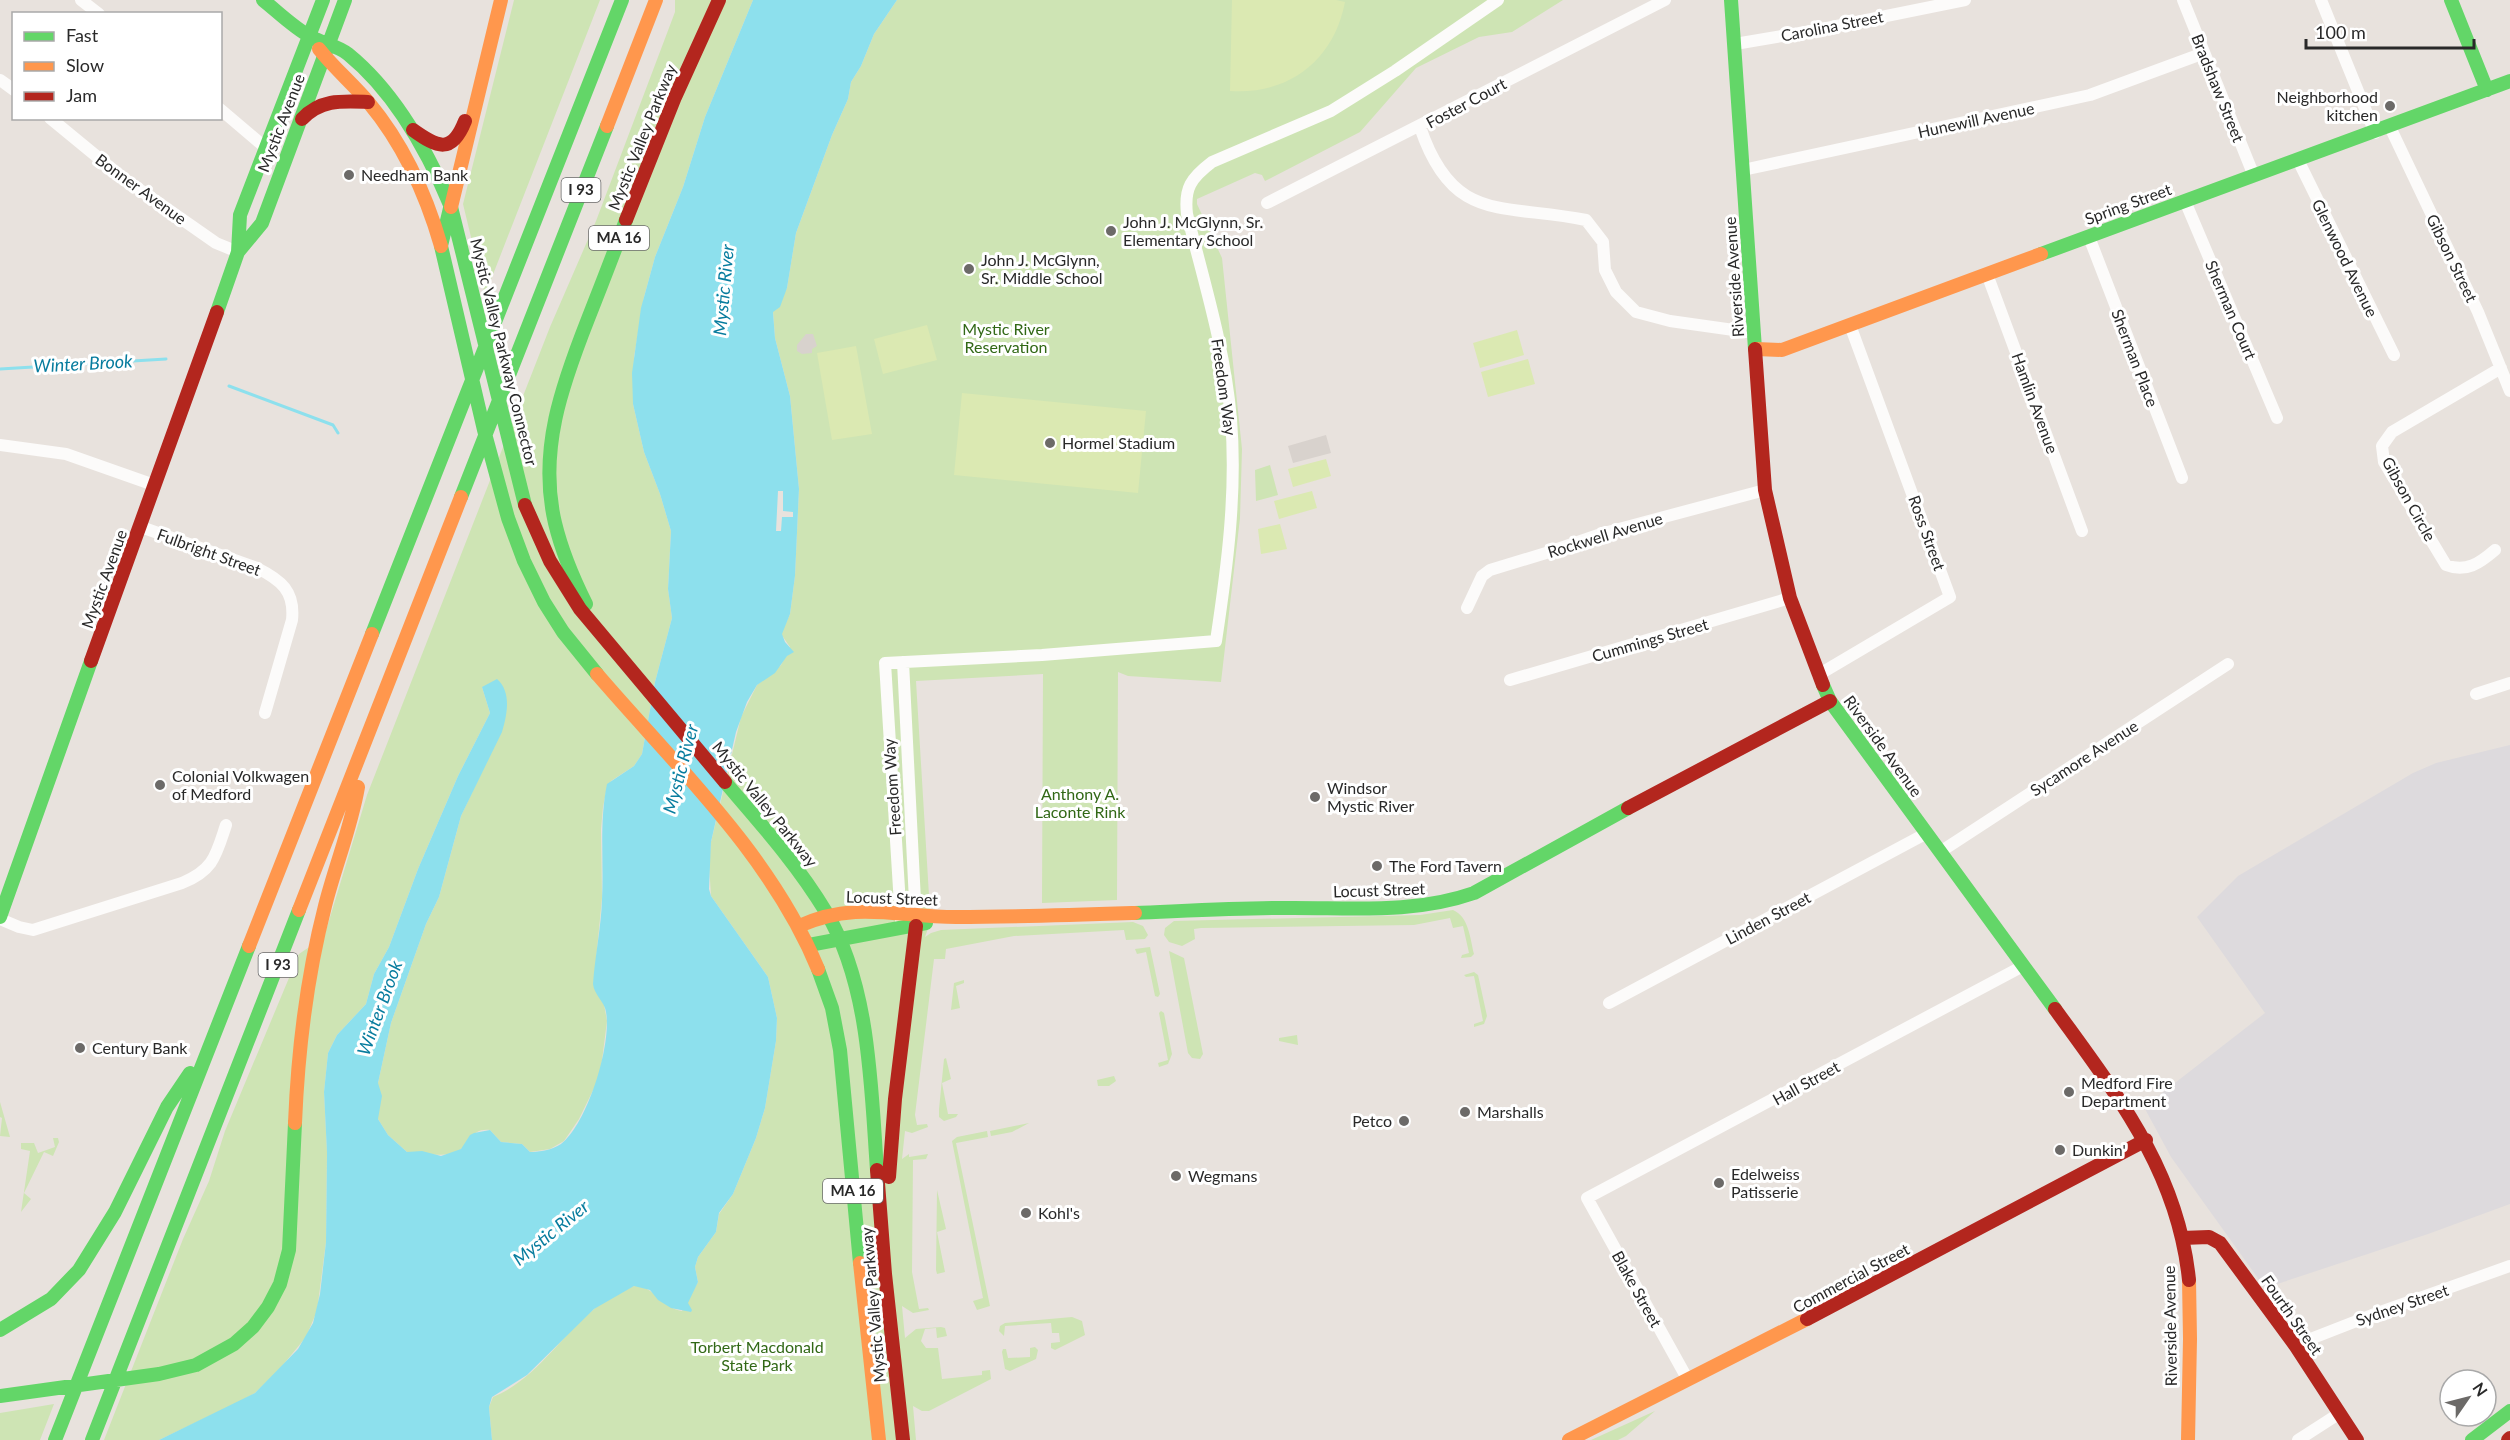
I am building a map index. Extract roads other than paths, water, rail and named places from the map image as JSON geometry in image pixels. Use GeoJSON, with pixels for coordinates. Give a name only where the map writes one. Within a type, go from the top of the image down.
{"type":"FeatureCollection","features":[{"type":"Feature","properties":{"kind":"main road","name":"Mystic Valley Parkway Connector"},"geometry":{"type":"LineString","coordinates":[[263,0],[326,51],[347,53],[388,96],[413,130],[438,176],[451,207],[515,470],[533,527],[550,564],[571,599],[639,677]]}},
{"type":"Feature","properties":{"kind":"main road","name":"Mystic Avenue"},"geometry":{"type":"LineString","coordinates":[[0,918],[238,252],[240,215],[323,0]]}},
{"type":"Feature","properties":{"kind":"main road","name":"Mystic Avenue"},"geometry":{"type":"LineString","coordinates":[[238,252],[262,223],[345,0]]}},
{"type":"Feature","properties":{"kind":"main road","name":"Mystic Valley Parkway"},"geometry":{"type":"LineString","coordinates":[[501,0],[441,246],[499,490],[517,548],[535,585],[561,629],[743,846],[774,886],[809,945],[827,991],[840,1051],[867,1345],[879,1440]]}},
{"type":"Feature","properties":{"kind":"main road","name":"I 93"},"geometry":{"type":"LineString","coordinates":[[55,1440],[622,0]]}},
{"type":"Feature","properties":{"kind":"main road","name":"I 93"},"geometry":{"type":"LineString","coordinates":[[92,1440],[656,0]]}},
{"type":"Feature","properties":{"kind":"main road"},"geometry":{"type":"LineString","coordinates":[[638,46],[672,0]]}},
{"type":"Feature","properties":{"kind":"main road","name":"Mystic Valley Parkway"},"geometry":{"type":"LineString","coordinates":[[719,0],[675,96],[564,379],[555,407],[550,437],[550,501],[562,554],[593,616],[639,677],[791,859],[827,914],[838,939],[856,992],[867,1044],[884,1255],[903,1440]]}},
{"type":"Feature","properties":{"kind":"main road","name":"Riverside Avenue"},"geometry":{"type":"LineString","coordinates":[[1731,0],[1765,490],[1790,597],[1818,675],[1830,701],[2119,1097],[2146,1140],[2167,1188],[2182,1238],[2189,1292],[2188,1440]]}},
{"type":"Feature","properties":{"kind":"main road"},"geometry":{"type":"LineString","coordinates":[[2451,0],[2487,90]]}},
{"type":"Feature","properties":{"kind":"main road"},"geometry":{"type":"LineString","coordinates":[[326,51],[332,67],[368,102],[396,142],[429,207],[441,246]]}},
{"type":"Feature","properties":{"kind":"main road"},"geometry":{"type":"LineString","coordinates":[[413,130],[437,145],[445,146],[454,141],[463,131],[468,111],[483,78]]}},
{"type":"Feature","properties":{"kind":"main road","name":"Spring Street"},"geometry":{"type":"LineString","coordinates":[[1756,349],[1782,350],[2375,133],[2510,81]]}},
{"type":"Feature","properties":{"kind":"main road"},"geometry":{"type":"LineString","coordinates":[[299,122],[308,112],[323,102],[368,102]]}},
{"type":"Feature","properties":{"kind":"main road","name":"Locust Street"},"geometry":{"type":"LineString","coordinates":[[809,945],[901,928],[916,920],[1274,908],[1399,908],[1464,898],[1634,804],[1830,701]]}},
{"type":"Feature","properties":{"kind":"main road"},"geometry":{"type":"LineString","coordinates":[[0,1396],[173,1371],[206,1361],[244,1336],[268,1307],[284,1273],[290,1237],[298,1062],[308,988],[325,905],[352,820],[370,730]]}},
{"type":"Feature","properties":{"kind":"main road","name":"Locust Street"},"geometry":{"type":"LineString","coordinates":[[799,926],[827,914],[848,912],[900,913],[916,920]]}},
{"type":"Feature","properties":{"kind":"main road"},"geometry":{"type":"LineString","coordinates":[[884,1255],[895,1099],[916,920]]}},
{"type":"Feature","properties":{"kind":"main road"},"geometry":{"type":"LineString","coordinates":[[0,1330],[28,1315],[62,1290],[87,1258],[120,1202],[167,1107],[213,1039]]}},
{"type":"Feature","properties":{"kind":"main road","name":"Commercial Street"},"geometry":{"type":"LineString","coordinates":[[1569,1440],[1859,1292],[2146,1140]]}},
{"type":"Feature","properties":{"kind":"main road","name":"Fourth Street"},"geometry":{"type":"LineString","coordinates":[[2182,1238],[2209,1237],[2220,1243],[2295,1345],[2357,1440]]}},
{"type":"Feature","properties":{"kind":"main road"},"geometry":{"type":"LineString","coordinates":[[0,1325],[28,1315]]}},
{"type":"Feature","properties":{"kind":"main road"},"geometry":{"type":"LineString","coordinates":[[2472,1440],[2510,1411]]}},
{"type":"Feature","properties":{"kind":"street","name":"Freedom Way"},"geometry":{"type":"LineString","coordinates":[[901,928],[885,663],[1042,655],[1216,641],[1232,502],[1230,418],[1220,345],[1187,214],[1185,196],[1191,183],[1212,162],[1331,111],[1395,71],[1498,0]]}},
{"type":"Feature","properties":{"kind":"street","name":"Foster Court"},"geometry":{"type":"LineString","coordinates":[[1267,203],[1351,159],[1420,127],[1665,0]]}},
{"type":"Feature","properties":{"kind":"street","name":"Carolina Street"},"geometry":{"type":"LineString","coordinates":[[1735,44],[1965,0]]}},
{"type":"Feature","properties":{"kind":"street","name":"Bradshaw Street"},"geometry":{"type":"LineString","coordinates":[[2183,0],[2254,176]]}},
{"type":"Feature","properties":{"kind":"street"},"geometry":{"type":"LineString","coordinates":[[2321,0],[2375,133]]}},
{"type":"Feature","properties":{"kind":"street","name":"Hunewill Avenue"},"geometry":{"type":"LineString","coordinates":[[1743,170],[2090,95],[2204,52]]}},
{"type":"Feature","properties":{"kind":"street"},"geometry":{"type":"LineString","coordinates":[[222,112],[266,148]]}},
{"type":"Feature","properties":{"kind":"street","name":"Bonner Avenue"},"geometry":{"type":"LineString","coordinates":[[52,120],[123,178],[216,243],[238,252]]}},
{"type":"Feature","properties":{"kind":"street"},"geometry":{"type":"LineString","coordinates":[[1420,127],[1428,152],[1441,174],[1461,194],[1482,204],[1586,220],[1603,242],[1605,270],[1617,292],[1635,312],[1670,321],[1755,333]]}},
{"type":"Feature","properties":{"kind":"street","name":"Gibson Street"},"geometry":{"type":"LineString","coordinates":[[2390,127],[2478,312],[2510,391]]}},
{"type":"Feature","properties":{"kind":"street","name":"Glenwood Avenue"},"geometry":{"type":"LineString","coordinates":[[2298,160],[2394,355]]}},
{"type":"Feature","properties":{"kind":"street","name":"Sherman Court"},"geometry":{"type":"LineString","coordinates":[[2185,201],[2277,418]]}},
{"type":"Feature","properties":{"kind":"street","name":"Sherman Place"},"geometry":{"type":"LineString","coordinates":[[2089,237],[2182,478]]}},
{"type":"Feature","properties":{"kind":"street","name":"Hamlin Avenue"},"geometry":{"type":"LineString","coordinates":[[1987,274],[2082,531]]}},
{"type":"Feature","properties":{"kind":"street","name":"Ross Street"},"geometry":{"type":"LineString","coordinates":[[1818,675],[1950,597],[1850,325]]}},
{"type":"Feature","properties":{"kind":"street","name":"Gibson Circle"},"geometry":{"type":"LineString","coordinates":[[2495,550],[2482,562],[2468,568],[2458,569],[2446,565],[2384,462],[2382,447],[2392,432],[2419,414],[2501,368]]}},
{"type":"Feature","properties":{"kind":"street"},"geometry":{"type":"LineString","coordinates":[[0,445],[66,454],[154,485]]}},
{"type":"Feature","properties":{"kind":"street","name":"Rockwell Avenue"},"geometry":{"type":"LineString","coordinates":[[1467,608],[1482,576],[1490,570],[1546,554],[1604,533],[1765,490]]}},
{"type":"Feature","properties":{"kind":"street","name":"Fulbright Street"},"geometry":{"type":"LineString","coordinates":[[141,527],[257,568],[275,577],[284,586],[293,609],[292,620],[265,713]]}},
{"type":"Feature","properties":{"kind":"street","name":"Cummings Street"},"geometry":{"type":"LineString","coordinates":[[1510,680],[1790,597]]}},
{"type":"Feature","properties":{"kind":"street","name":"Freedom Way"},"geometry":{"type":"LineString","coordinates":[[903,662],[916,920]]}},
{"type":"Feature","properties":{"kind":"street","name":"Sycamore Avenue"},"geometry":{"type":"LineString","coordinates":[[1940,852],[2228,664]]}},
{"type":"Feature","properties":{"kind":"street"},"geometry":{"type":"LineString","coordinates":[[2476,694],[2510,683]]}},
{"type":"Feature","properties":{"kind":"street"},"geometry":{"type":"LineString","coordinates":[[0,918],[33,930],[182,883],[200,875],[210,866],[226,825]]}},
{"type":"Feature","properties":{"kind":"street","name":"Linden Street"},"geometry":{"type":"LineString","coordinates":[[1609,1003],[1927,833]]}},
{"type":"Feature","properties":{"kind":"street","name":"Hall Street"},"geometry":{"type":"LineString","coordinates":[[1587,1198],[2024,966]]}},
{"type":"Feature","properties":{"kind":"street","name":"Blake Street"},"geometry":{"type":"LineString","coordinates":[[1587,1198],[1688,1380]]}},
{"type":"Feature","properties":{"kind":"street","name":"Sydney Street"},"geometry":{"type":"LineString","coordinates":[[2295,1345],[2510,1266]]}},
{"type":"Feature","properties":{"kind":"street"},"geometry":{"type":"LineString","coordinates":[[2298,1440],[2340,1413]]}},
{"type":"Feature","properties":{"kind":"water","name":"Mystic River"},"geometry":{"type":"Polygon","coordinates":[[[753,0],[897,0],[874,34],[861,66],[851,82],[848,99],[832,135],[796,233],[787,288],[780,307],[773,312],[775,338],[790,396],[799,489],[795,576],[790,614],[782,634],[785,642],[794,652],[787,656],[775,673],[757,685],[747,702],[736,732],[711,842],[709,889],[711,896],[768,977],[777,1018],[776,1041],[765,1108],[756,1138],[733,1194],[719,1213],[716,1232],[698,1257],[695,1267],[698,1282],[688,1303],[692,1310],[691,1312],[671,1308],[658,1300],[650,1290],[634,1286],[594,1309],[527,1375],[492,1397],[489,1407],[492,1440],[159,1440],[255,1393],[298,1349],[313,1323],[320,1294],[326,1242],[327,1153],[324,1092],[328,1053],[337,1035],[366,1004],[374,974],[389,947],[418,869],[458,776],[490,713],[482,687],[497,679],[505,690],[507,711],[504,725],[461,816],[439,897],[426,924],[391,1023],[378,1083],[382,1096],[378,1119],[388,1135],[407,1152],[422,1151],[441,1156],[461,1149],[470,1135],[490,1130],[501,1142],[522,1144],[530,1152],[538,1152],[561,1144],[571,1134],[580,1120],[596,1083],[607,1026],[605,1008],[593,984],[601,910],[602,828],[607,784],[634,766],[642,754],[655,682],[672,618],[668,589],[671,531],[644,452],[633,404],[632,373],[641,308],[655,257],[683,187],[705,117],[753,0]]]}},
{"type":"Feature","properties":{"kind":"waterway","name":"Winter Brook"},"geometry":{"type":"LineString","coordinates":[[0,369],[166,359]]}},
{"type":"Feature","properties":{"kind":"waterway","name":"Winter Brook"},"geometry":{"type":"LineString","coordinates":[[229,386],[333,425],[338,433]]}},
{"type":"Feature","properties":{"kind":"place","name":"Neighborhood kitchen"},"geometry":{"type":"Point","coordinates":[2390,106]}},
{"type":"Feature","properties":{"kind":"place","name":"Needham Bank"},"geometry":{"type":"Point","coordinates":[349,175]}},
{"type":"Feature","properties":{"kind":"place","name":"John J. McGlynn, Sr. Elementary School"},"geometry":{"type":"Point","coordinates":[1111,231]}},
{"type":"Feature","properties":{"kind":"place","name":"John J. McGlynn, Sr. Middle School"},"geometry":{"type":"Point","coordinates":[969,269]}},
{"type":"Feature","properties":{"kind":"place","name":"Hormel Stadium"},"geometry":{"type":"Point","coordinates":[1050,443]}},
{"type":"Feature","properties":{"kind":"place","name":"Colonial Volkwagen of Medford"},"geometry":{"type":"Point","coordinates":[160,785]}},
{"type":"Feature","properties":{"kind":"place","name":"Windsor Mystic River"},"geometry":{"type":"Point","coordinates":[1315,797]}},
{"type":"Feature","properties":{"kind":"place","name":"The Ford Tavern"},"geometry":{"type":"Point","coordinates":[1377,866]}},
{"type":"Feature","properties":{"kind":"place","name":"Century Bank"},"geometry":{"type":"Point","coordinates":[80,1048]}},
{"type":"Feature","properties":{"kind":"place","name":"Medford Fire Department"},"geometry":{"type":"Point","coordinates":[2069,1092]}},
{"type":"Feature","properties":{"kind":"place","name":"Marshalls"},"geometry":{"type":"Point","coordinates":[1465,1112]}},
{"type":"Feature","properties":{"kind":"place","name":"Petco"},"geometry":{"type":"Point","coordinates":[1404,1121]}},
{"type":"Feature","properties":{"kind":"place","name":"Dunkin'"},"geometry":{"type":"Point","coordinates":[2060,1150]}},
{"type":"Feature","properties":{"kind":"place","name":"Wegmans"},"geometry":{"type":"Point","coordinates":[1176,1176]}},
{"type":"Feature","properties":{"kind":"place","name":"Edelweiss Patisserie"},"geometry":{"type":"Point","coordinates":[1719,1183]}},
{"type":"Feature","properties":{"kind":"place","name":"Kohl's"},"geometry":{"type":"Point","coordinates":[1026,1213]}},
{"type":"Feature","properties":{"kind":"park label","name":"Mystic River Reservation"},"geometry":{"type":"Point","coordinates":[1006,338]}},
{"type":"Feature","properties":{"kind":"park label","name":"Anthony A. Laconte Rink"},"geometry":{"type":"Point","coordinates":[1080,803]}},
{"type":"Feature","properties":{"kind":"park label","name":"Torbert Macdonald State Park"},"geometry":{"type":"Point","coordinates":[757,1356]}}]}
